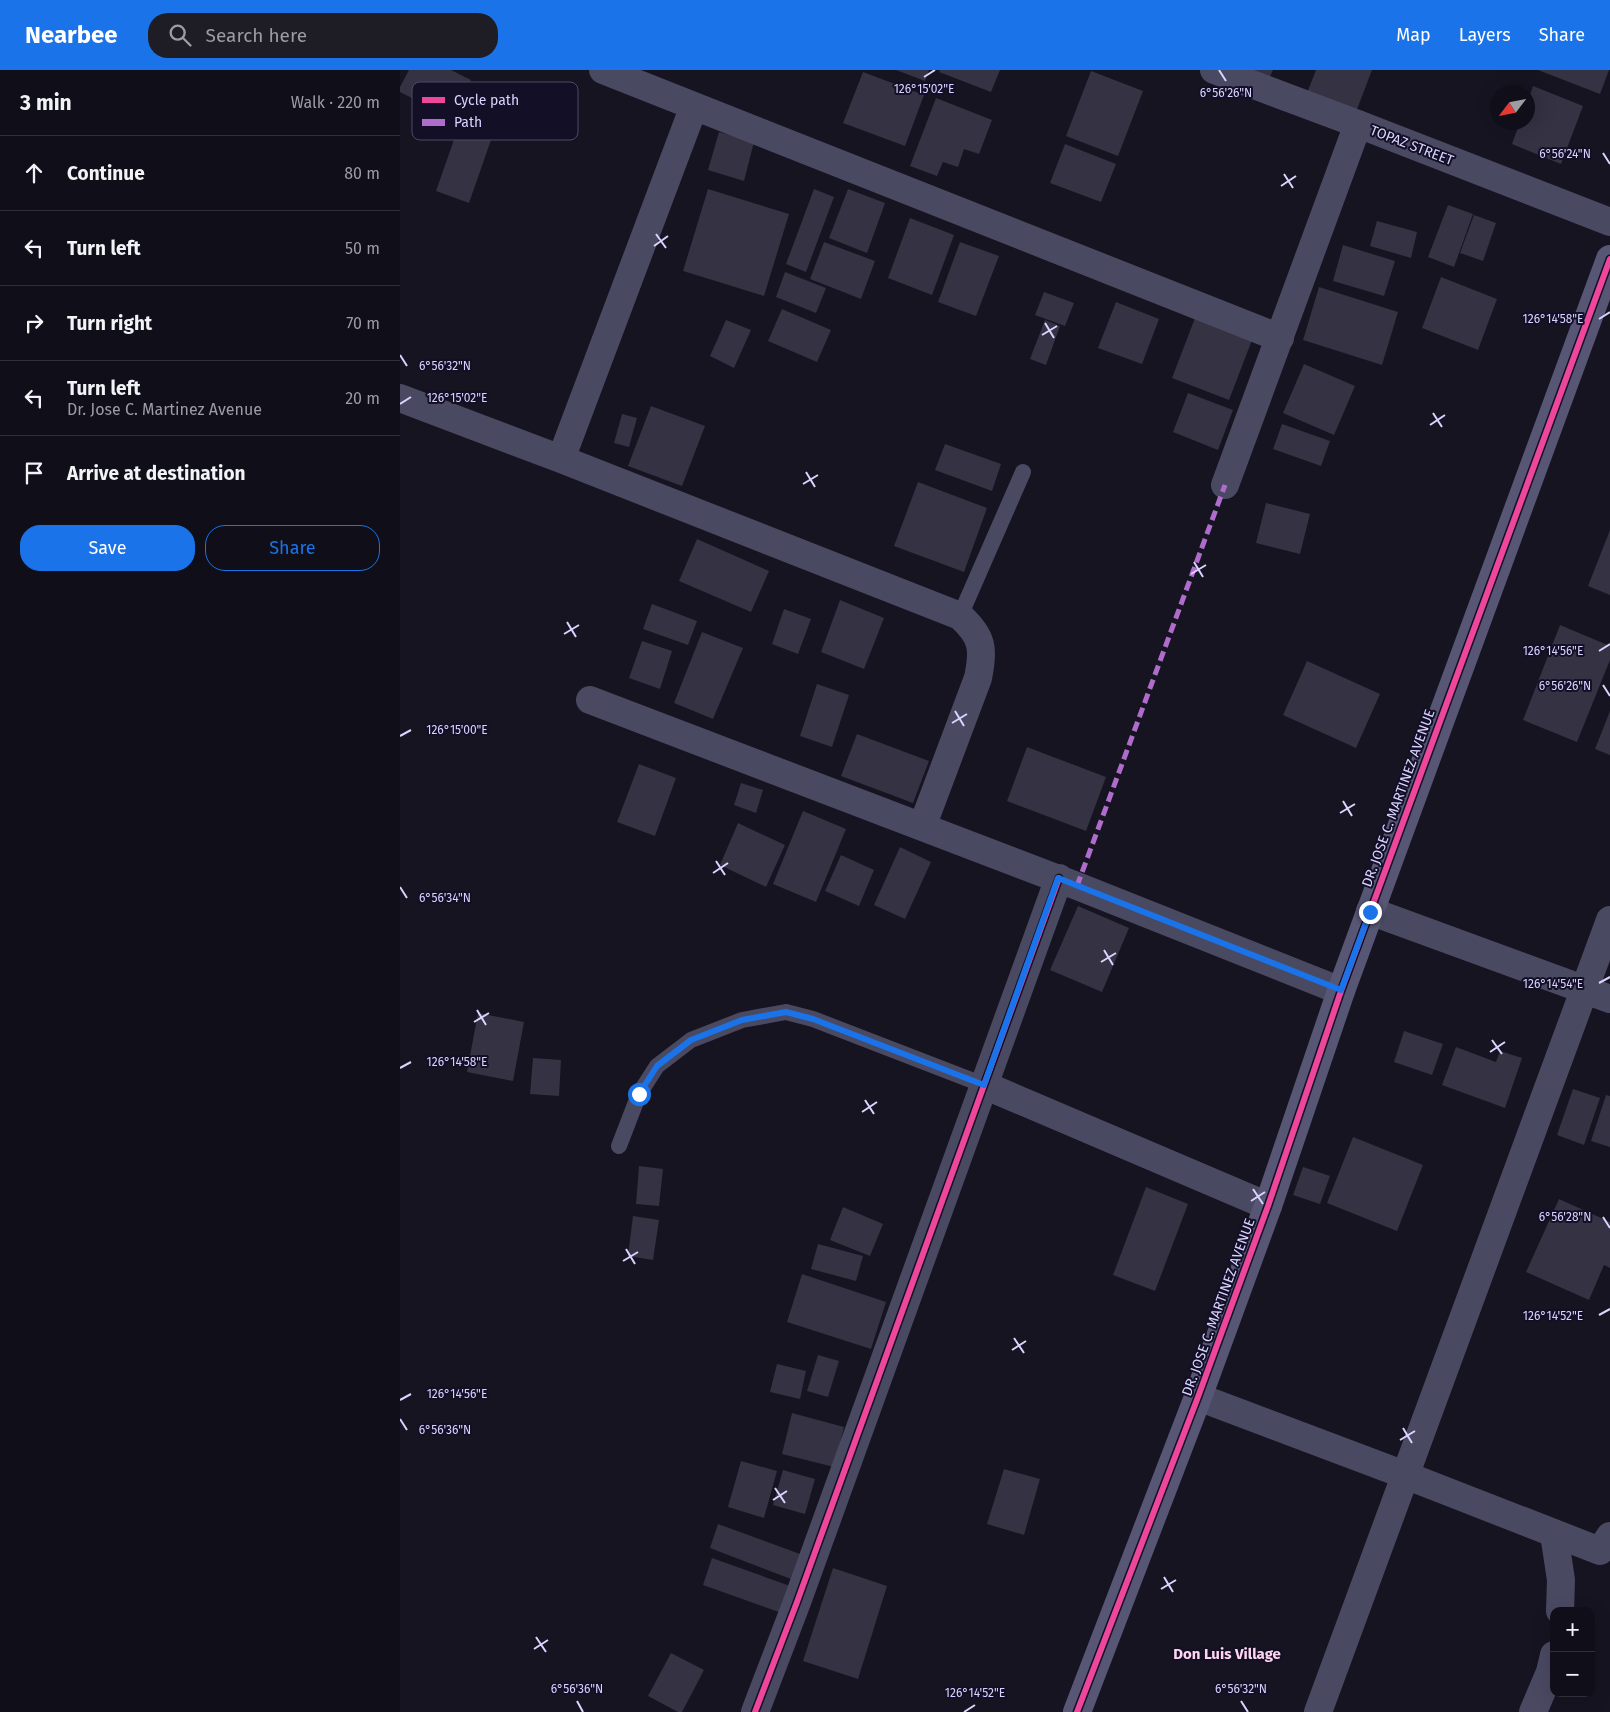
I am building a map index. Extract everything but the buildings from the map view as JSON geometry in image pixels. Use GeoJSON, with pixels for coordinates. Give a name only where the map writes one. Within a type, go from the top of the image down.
{"type":"FeatureCollection","features":[{"type":"Feature","properties":{"kind":"street"},"geometry":{"type":"LineString","coordinates":[[603,70],[1280,338]]}},
{"type":"Feature","properties":{"kind":"street","name":"TOPAZ STREET"},"geometry":{"type":"LineString","coordinates":[[1214,70],[1610,222]]}},
{"type":"Feature","properties":{"kind":"street"},"geometry":{"type":"LineString","coordinates":[[561,459],[694,106]]}},
{"type":"Feature","properties":{"kind":"street"},"geometry":{"type":"LineString","coordinates":[[1225,485],[1358,124]]}},
{"type":"Feature","properties":{"kind":"street","name":"DR. JOSE C. MARTINEZ AVENUE"},"geometry":{"type":"LineString","coordinates":[[1077,1712],[1198,1397],[1268,1206],[1341,990],[1610,259]]}},
{"type":"Feature","properties":{"kind":"street"},"geometry":{"type":"LineString","coordinates":[[400,398],[561,459],[960,616],[972,627],[979,638],[982,656],[978,678],[922,827]]}},
{"type":"Feature","properties":{"kind":"street"},"geometry":{"type":"LineString","coordinates":[[590,700],[1058,878],[1341,990]]}},
{"type":"Feature","properties":{"kind":"street"},"geometry":{"type":"LineString","coordinates":[[755,1712],[1058,878]]}},
{"type":"Feature","properties":{"kind":"street"},"geometry":{"type":"LineString","coordinates":[[1370,912],[1610,999]]}},
{"type":"Feature","properties":{"kind":"street"},"geometry":{"type":"LineString","coordinates":[[1318,1712],[1610,920]]}},
{"type":"Feature","properties":{"kind":"street"},"geometry":{"type":"LineString","coordinates":[[984,1085],[1268,1206]]}},
{"type":"Feature","properties":{"kind":"street"},"geometry":{"type":"LineString","coordinates":[[1198,1397],[1405,1475],[1600,1552],[1610,1536]]}},
{"type":"Feature","properties":{"kind":"street"},"geometry":{"type":"LineString","coordinates":[[1554,1534],[1561,1580],[1560,1607]]}},
{"type":"Feature","properties":{"kind":"street"},"geometry":{"type":"LineString","coordinates":[[1533,1712],[1550,1672]]}},
{"type":"Feature","properties":{"kind":"lane"},"geometry":{"type":"LineString","coordinates":[[960,616],[1023,472]]}},
{"type":"Feature","properties":{"kind":"lane"},"geometry":{"type":"LineString","coordinates":[[619,1146],[639,1094],[657,1066],[691,1040],[742,1020],[786,1012],[813,1019],[984,1085]]}},
{"type":"Feature","properties":{"kind":"marked path"},"geometry":{"type":"LineString","coordinates":[[1077,886],[1225,485]]}},
{"type":"Feature","properties":{"kind":"cycle path"},"geometry":{"type":"LineString","coordinates":[[1077,1712],[1198,1397],[1268,1206],[1341,991],[1610,259]]}},
{"type":"Feature","properties":{"kind":"cycle path"},"geometry":{"type":"LineString","coordinates":[[755,1712],[797,1602],[1059,878]]}},
{"type":"Feature","properties":{"kind":"district","name":"Don Luis Village"},"geometry":{"type":"Point","coordinates":[1227,1654]}},
{"type":"Feature","properties":{"kind":"route"},"geometry":{"type":"LineString","coordinates":[[639,1094],[657,1066],[691,1040],[742,1020],[786,1012],[813,1019],[984,1085],[1058,878],[1341,990],[1370,912]]}}]}
